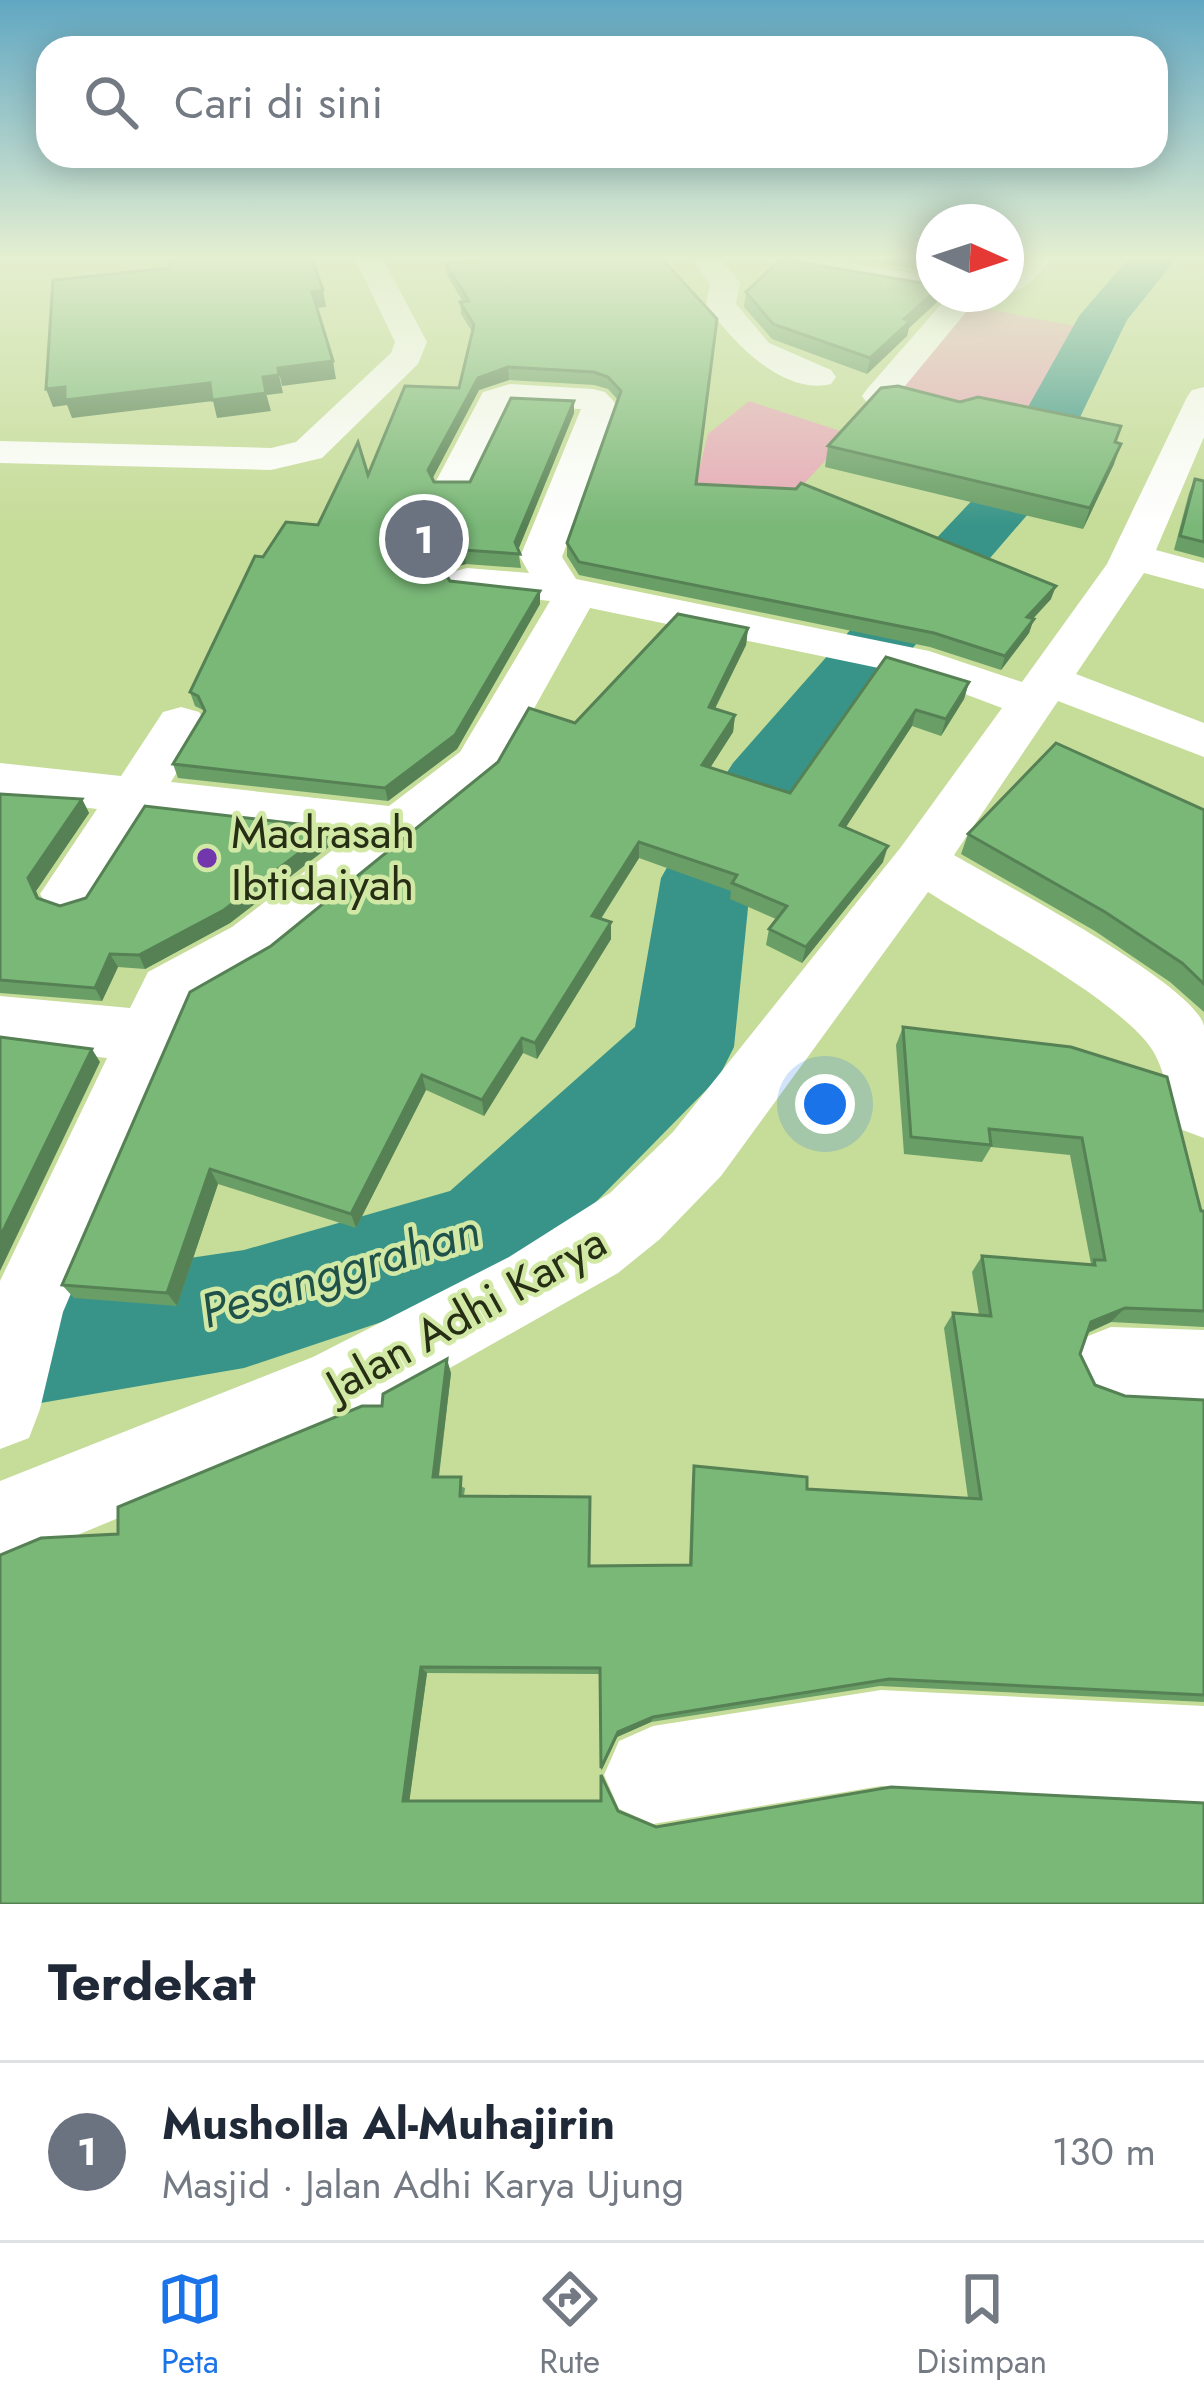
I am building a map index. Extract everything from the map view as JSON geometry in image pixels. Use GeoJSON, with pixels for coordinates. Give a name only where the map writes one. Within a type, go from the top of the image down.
{"type":"FeatureCollection","features":[{"type":"Feature","properties":{"kind":"street"},"geometry":{"type":"LineString","coordinates":[[0,452],[255,459],[301,454],[406,357],[409,348]]}},
{"type":"Feature","properties":{"kind":"street"},"geometry":{"type":"LineString","coordinates":[[755,348],[819,377]]}},
{"type":"Feature","properties":{"kind":"street"},"geometry":{"type":"LineString","coordinates":[[879,396],[920,348]]}},
{"type":"Feature","properties":{"kind":"street"},"geometry":{"type":"LineString","coordinates":[[453,485],[495,399],[510,394],[588,398],[600,406],[542,557],[568,592]]}},
{"type":"Feature","properties":{"kind":"street","name":"Jalan Adhi Karya"},"geometry":{"type":"LineString","coordinates":[[0,1524],[337,1388],[592,1249],[635,1216],[697,1154],[921,860],[1134,557],[1189,468],[1204,397]]}},
{"type":"Feature","properties":{"kind":"street"},"geometry":{"type":"LineString","coordinates":[[1134,557],[1204,576]]}},
{"type":"Feature","properties":{"kind":"street"},"geometry":{"type":"LineString","coordinates":[[467,581],[568,592],[838,645],[1038,690],[1204,741]]}},
{"type":"Feature","properties":{"kind":"street"},"geometry":{"type":"LineString","coordinates":[[0,1409],[26,1312],[170,989],[254,943],[479,763],[568,592]]}},
{"type":"Feature","properties":{"kind":"street"},"geometry":{"type":"LineString","coordinates":[[69,894],[181,723]]}},
{"type":"Feature","properties":{"kind":"street"},"geometry":{"type":"LineString","coordinates":[[0,780],[400,826]]}},
{"type":"Feature","properties":{"kind":"street"},"geometry":{"type":"LineString","coordinates":[[921,860],[1131,989],[1163,1016],[1186,1047],[1204,1109]]}},
{"type":"Feature","properties":{"kind":"street"},"geometry":{"type":"LineString","coordinates":[[0,1021],[149,1036]]}},
{"type":"Feature","properties":{"kind":"street"},"geometry":{"type":"LineString","coordinates":[[1111,1366],[1204,1370]]}},
{"type":"Feature","properties":{"kind":"street"},"geometry":{"type":"LineString","coordinates":[[652,1774],[881,1738],[1204,1754]]}},
{"type":"Feature","properties":{"kind":"shaded area"},"geometry":{"type":"Polygon","coordinates":[[[928,348],[1069,348],[1029,422],[880,394],[928,348]]]}},
{"type":"Feature","properties":{"kind":"shaded area"},"geometry":{"type":"Polygon","coordinates":[[[749,401],[843,432],[836,449],[788,501],[693,495],[708,434],[749,401]]]}},
{"type":"Feature","properties":{"kind":"building"},"geometry":{"type":"Polygon","coordinates":[[[49,348],[329,348],[333,361],[278,368],[279,375],[263,377],[266,393],[212,400],[210,383],[65,400],[65,387],[46,389],[49,348]]]}},
{"type":"Feature","properties":{"kind":"building"},"geometry":{"type":"Polygon","coordinates":[[[469,348],[713,348],[696,484],[796,489],[801,483],[1056,586],[1027,617],[1034,619],[1005,656],[934,633],[579,562],[567,543],[621,391],[608,377],[594,372],[508,367],[478,378],[428,470],[434,482],[470,482],[511,398],[574,401],[515,542],[520,554],[464,550],[449,554],[440,565],[450,581],[540,591],[455,735],[385,788],[173,764],[205,711],[198,696],[190,692],[255,556],[263,557],[286,522],[318,525],[358,442],[368,475],[405,386],[459,388],[469,348]]]}},
{"type":"Feature","properties":{"kind":"building"},"geometry":{"type":"Polygon","coordinates":[[[841,348],[881,348],[870,358],[841,348]]]}},
{"type":"Feature","properties":{"kind":"building"},"geometry":{"type":"Polygon","coordinates":[[[898,386],[960,402],[978,397],[1121,426],[1115,442],[1121,444],[1090,508],[828,446],[881,388],[898,386]]]}},
{"type":"Feature","properties":{"kind":"building"},"geometry":{"type":"Polygon","coordinates":[[[1195,479],[1204,481],[1204,542],[1180,536],[1195,479]]]}},
{"type":"Feature","properties":{"kind":"building"},"geometry":{"type":"Polygon","coordinates":[[[678,614],[748,628],[709,707],[735,715],[702,765],[790,793],[886,657],[969,682],[946,719],[916,710],[840,825],[888,846],[806,947],[769,929],[787,906],[732,883],[737,875],[639,842],[592,916],[611,922],[535,1043],[522,1038],[482,1100],[422,1075],[351,1214],[210,1169],[167,1293],[62,1285],[190,992],[271,946],[498,762],[529,708],[575,723],[678,614]]]}},
{"type":"Feature","properties":{"kind":"building"},"geometry":{"type":"Polygon","coordinates":[[[1056,743],[1204,810],[1204,984],[1182,963],[1105,912],[968,834],[1056,743]]]}},
{"type":"Feature","properties":{"kind":"building"},"geometry":{"type":"Polygon","coordinates":[[[0,794],[82,799],[28,878],[37,898],[60,906],[86,898],[145,806],[332,828],[224,910],[139,955],[110,954],[95,988],[0,980],[0,794]]]}},
{"type":"Feature","properties":{"kind":"building"},"geometry":{"type":"Polygon","coordinates":[[[903,1027],[1071,1047],[1167,1077],[1204,1211],[1204,1311],[1125,1308],[1091,1322],[1080,1354],[1095,1385],[1125,1396],[1204,1400],[1204,1695],[889,1679],[653,1717],[618,1732],[601,1768],[600,1668],[421,1667],[403,1801],[601,1801],[601,1775],[618,1811],[656,1827],[891,1787],[1204,1803],[1204,1904],[0,1904],[0,1555],[41,1538],[118,1534],[118,1507],[362,1406],[382,1406],[383,1394],[447,1359],[433,1477],[461,1477],[460,1496],[590,1497],[589,1566],[691,1565],[694,1466],[807,1477],[807,1489],[981,1499],[953,1313],[991,1316],[982,1256],[1095,1265],[1094,1260],[1105,1260],[1082,1138],[989,1129],[991,1145],[911,1137],[903,1027]]]}},
{"type":"Feature","properties":{"kind":"building"},"geometry":{"type":"Polygon","coordinates":[[[0,1037],[92,1049],[0,1237],[0,1037]]]}},
{"type":"Feature","properties":{"kind":"waterway","name":"Pesanggrahan"},"geometry":{"type":"LineString","coordinates":[[0,1348],[244,1309],[484,1236],[683,1047],[706,878],[763,783],[885,635],[1008,500],[1087,348]]}},
{"type":"Feature","properties":{"kind":"place","name":"Musholla Al-Muhajirin"},"geometry":{"type":"Point","coordinates":[424,539]}},
{"type":"Feature","properties":{"kind":"place","name":"Madrasah Ibtidaiyah"},"geometry":{"type":"Point","coordinates":[207,858]}}]}
